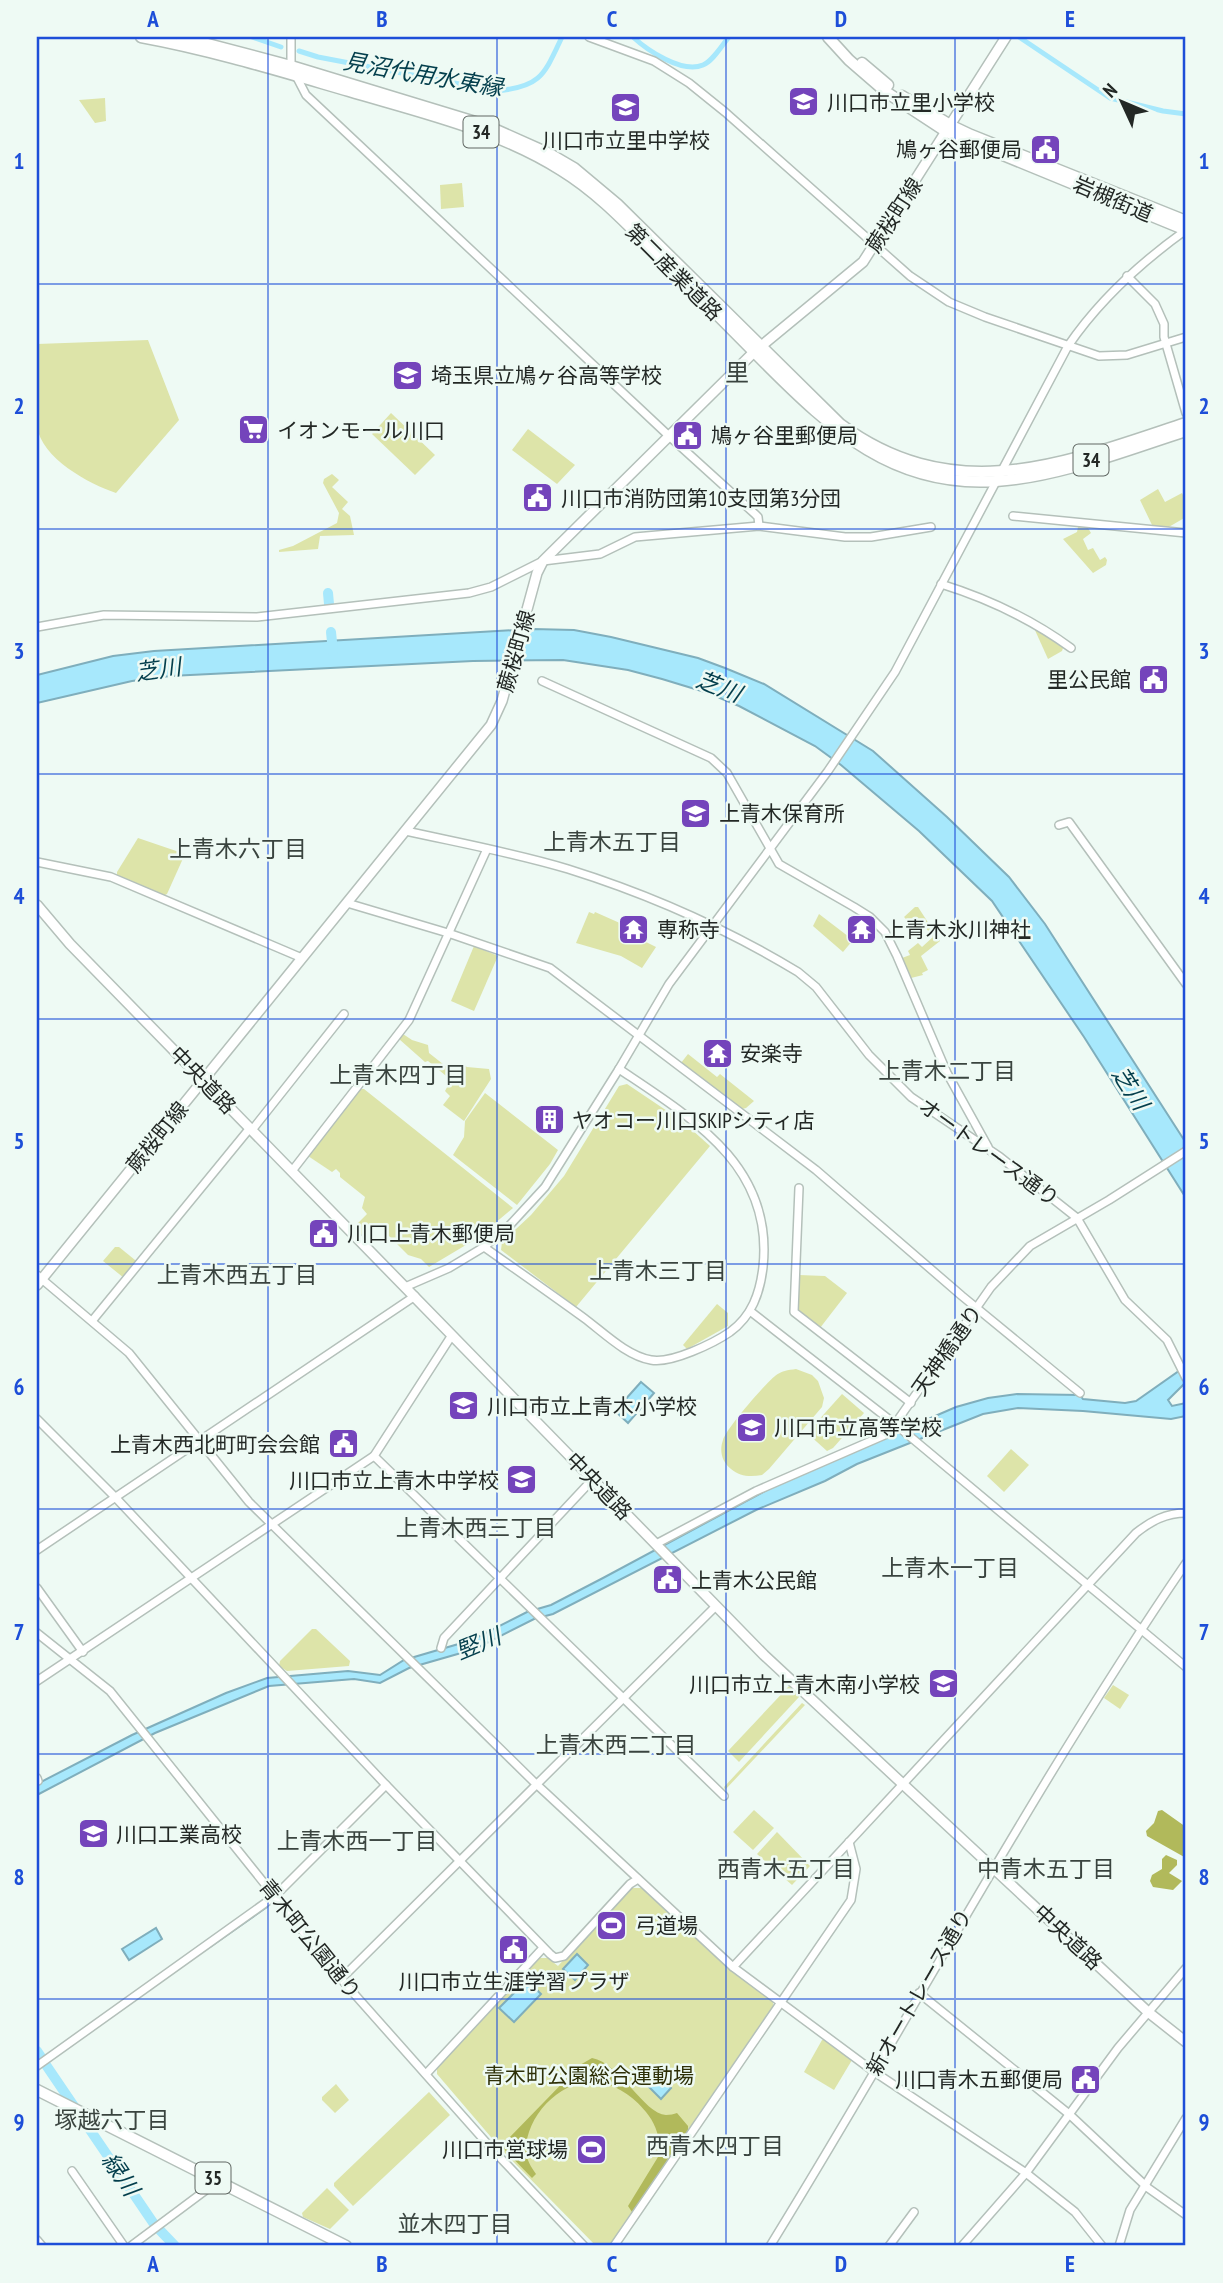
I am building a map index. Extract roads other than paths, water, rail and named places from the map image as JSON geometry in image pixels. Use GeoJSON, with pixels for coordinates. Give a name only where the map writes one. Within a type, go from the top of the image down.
{"type":"FeatureCollection","features":[{"type":"Feature","properties":{"kind":"main road","name":"第二産業道路"},"geometry":{"type":"LineString","coordinates":[[141,37],[292,70],[326,85],[495,137],[562,170],[611,208],[757,349]]}},
{"type":"Feature","properties":{"kind":"main road","name":"第二産業道路"},"geometry":{"type":"LineString","coordinates":[[181,37],[485,125],[516,137],[575,169],[617,204],[834,429],[879,457],[941,477],[1033,477],[1186,431]]}},
{"type":"Feature","properties":{"kind":"main road","name":"岩槻街道"},"geometry":{"type":"LineString","coordinates":[[828,37],[886,92],[949,129],[1186,230]]}},
{"type":"Feature","properties":{"kind":"main road","name":"岩槻街道"},"geometry":{"type":"LineString","coordinates":[[837,37],[869,69],[949,129],[1186,221]]}},
{"type":"Feature","properties":{"kind":"main road","name":"蕨桜町線"},"geometry":{"type":"LineString","coordinates":[[38,1279],[491,725],[502,701],[543,561],[757,349],[857,267],[876,245],[1006,37]]}},
{"type":"Feature","properties":{"kind":"main road","name":"第二産業道路"},"geometry":{"type":"LineString","coordinates":[[997,477],[1186,423]]}},
{"type":"Feature","properties":{"kind":"main road","name":"中央道路"},"geometry":{"type":"LineString","coordinates":[[37,908],[592,1480],[791,1681],[1148,2012],[1186,2042]]}},
{"type":"Feature","properties":{"kind":"main road","name":"35"},"geometry":{"type":"LineString","coordinates":[[37,2090],[346,2246]]}},
{"type":"Feature","properties":{"kind":"street"},"geometry":{"type":"LineString","coordinates":[[292,37],[292,70],[302,89],[315,103],[755,514],[759,526]]}},
{"type":"Feature","properties":{"kind":"street"},"geometry":{"type":"LineString","coordinates":[[589,37],[654,61],[689,83],[910,276],[949,302],[1068,346],[1108,356],[1127,355],[1186,337]]}},
{"type":"Feature","properties":{"kind":"street"},"geometry":{"type":"LineString","coordinates":[[315,103],[315,91],[326,85]]}},
{"type":"Feature","properties":{"kind":"street"},"geometry":{"type":"LineString","coordinates":[[405,1287],[449,1268],[484,1247],[509,1226],[545,1187],[669,984],[866,717],[895,672],[1068,346],[1088,318],[1127,276],[1186,230]]}},
{"type":"Feature","properties":{"kind":"street"},"geometry":{"type":"LineString","coordinates":[[1127,276],[1155,304],[1164,324],[1166,342],[1186,413]]}},
{"type":"Feature","properties":{"kind":"street"},"geometry":{"type":"LineString","coordinates":[[1013,516],[1186,533]]}},
{"type":"Feature","properties":{"kind":"street"},"geometry":{"type":"LineString","coordinates":[[37,627],[104,615],[257,617],[469,593],[508,580],[543,561],[600,554],[635,537],[759,526],[864,537],[931,527]]}},
{"type":"Feature","properties":{"kind":"street"},"geometry":{"type":"LineString","coordinates":[[941,584],[986,598],[1013,611],[1071,648]]}},
{"type":"Feature","properties":{"kind":"street"},"geometry":{"type":"LineString","coordinates":[[542,681],[711,758],[727,773],[775,860],[786,870],[854,906],[885,932],[947,1073],[990,1150]]}},
{"type":"Feature","properties":{"kind":"street"},"geometry":{"type":"LineString","coordinates":[[1059,825],[1069,822],[1186,984]]}},
{"type":"Feature","properties":{"kind":"street","name":"オートレース通り"},"geometry":{"type":"LineString","coordinates":[[406,831],[579,873],[674,908],[798,972],[816,987],[869,1055],[911,1097],[990,1150],[1077,1218],[1125,1300],[1167,1339],[1186,1378]]}},
{"type":"Feature","properties":{"kind":"street"},"geometry":{"type":"LineString","coordinates":[[292,1171],[410,1020],[487,849]]}},
{"type":"Feature","properties":{"kind":"street"},"geometry":{"type":"LineString","coordinates":[[37,862],[111,877],[302,958]]}},
{"type":"Feature","properties":{"kind":"street"},"geometry":{"type":"LineString","coordinates":[[347,903],[448,933],[550,968],[816,1170],[1080,1393]]}},
{"type":"Feature","properties":{"kind":"street"},"geometry":{"type":"LineString","coordinates":[[92,1321],[344,1014]]}},
{"type":"Feature","properties":{"kind":"street"},"geometry":{"type":"LineString","coordinates":[[484,1247],[623,1347],[651,1360],[669,1359],[714,1341],[736,1327],[750,1311],[761,1281],[764,1243],[760,1211],[748,1183],[731,1158],[702,1129],[619,1069]]}},
{"type":"Feature","properties":{"kind":"street","name":"天神橋通り"},"geometry":{"type":"LineString","coordinates":[[658,1546],[756,1491],[887,1434],[976,1307],[1007,1268],[1030,1246],[1186,1151]]}},
{"type":"Feature","properties":{"kind":"street"},"geometry":{"type":"LineString","coordinates":[[799,1188],[794,1312],[911,1403]]}},
{"type":"Feature","properties":{"kind":"street"},"geometry":{"type":"LineString","coordinates":[[38,1279],[129,1353],[249,1503],[537,1784],[733,1967],[873,2071],[1026,2173],[1075,2212],[1102,2246]]}},
{"type":"Feature","properties":{"kind":"street"},"geometry":{"type":"LineString","coordinates":[[37,1550],[415,1296]]}},
{"type":"Feature","properties":{"kind":"street"},"geometry":{"type":"LineString","coordinates":[[750,1311],[916,1441],[1186,1667]]}},
{"type":"Feature","properties":{"kind":"street"},"geometry":{"type":"LineString","coordinates":[[37,1681],[374,1456],[452,1335]]}},
{"type":"Feature","properties":{"kind":"street"},"geometry":{"type":"LineString","coordinates":[[37,1419],[115,1497],[386,1785],[555,1958],[564,1956],[630,1884],[638,1879]]}},
{"type":"Feature","properties":{"kind":"street"},"geometry":{"type":"LineString","coordinates":[[374,1456],[724,1796]]}},
{"type":"Feature","properties":{"kind":"street"},"geometry":{"type":"LineString","coordinates":[[441,1648],[444,1639],[592,1480]]}},
{"type":"Feature","properties":{"kind":"street"},"geometry":{"type":"LineString","coordinates":[[733,1967],[1136,1533],[1151,1521],[1163,1516],[1186,1513]]}},
{"type":"Feature","properties":{"kind":"street","name":"新オートレース通り"},"geometry":{"type":"LineString","coordinates":[[770,2246],[1080,1723],[1186,1563]]}},
{"type":"Feature","properties":{"kind":"street"},"geometry":{"type":"LineString","coordinates":[[37,1588],[83,1652]]}},
{"type":"Feature","properties":{"kind":"street"},"geometry":{"type":"LineString","coordinates":[[341,1979],[716,1606]]}},
{"type":"Feature","properties":{"kind":"street","name":"青木町公園通り"},"geometry":{"type":"LineString","coordinates":[[37,1633],[110,1691],[341,1979],[518,2178],[584,2246]]}},
{"type":"Feature","properties":{"kind":"street"},"geometry":{"type":"LineString","coordinates":[[42,2063],[275,1896],[386,1785]]}},
{"type":"Feature","properties":{"kind":"street"},"geometry":{"type":"LineString","coordinates":[[614,2246],[851,1900],[856,1869],[849,1842]]}},
{"type":"Feature","properties":{"kind":"street"},"geometry":{"type":"LineString","coordinates":[[426,2074],[544,1948]]}},
{"type":"Feature","properties":{"kind":"street"},"geometry":{"type":"LineString","coordinates":[[962,2246],[1026,2173],[1118,2048],[1186,1968]]}},
{"type":"Feature","properties":{"kind":"street"},"geometry":{"type":"LineString","coordinates":[[919,1993],[1069,2114],[1145,2186],[1186,2215]]}},
{"type":"Feature","properties":{"kind":"street"},"geometry":{"type":"LineString","coordinates":[[1119,2246],[1129,2210],[1186,2118]]}},
{"type":"Feature","properties":{"kind":"street"},"geometry":{"type":"LineString","coordinates":[[72,2171],[124,2246]]}},
{"type":"Feature","properties":{"kind":"street"},"geometry":{"type":"LineString","coordinates":[[131,2246],[218,2181]]}},
{"type":"Feature","properties":{"kind":"street"},"geometry":{"type":"LineString","coordinates":[[889,2246],[914,2212]]}},
{"type":"Feature","properties":{"kind":"street"},"geometry":{"type":"LineString","coordinates":[[37,2240],[42,2246]]}},
{"type":"Feature","properties":{"kind":"water","name":"芝川"},"geometry":{"type":"Polygon","coordinates":[[[533,629],[574,630],[698,658],[764,684],[873,751],[1009,877],[1045,924],[1186,1143],[1186,1198],[1084,1037],[992,901],[919,831],[841,765],[815,746],[739,706],[708,693],[628,670],[563,660],[473,661],[170,676],[132,681],[37,703],[37,675],[113,656],[154,651],[533,629]]]}},
{"type":"Feature","properties":{"kind":"water","name":"竪川"},"geometry":{"type":"Polygon","coordinates":[[[1186,1366],[1186,1382],[1168,1400],[1172,1406],[1186,1403],[1186,1416],[1171,1419],[1018,1408],[983,1414],[857,1464],[825,1481],[756,1510],[553,1614],[534,1619],[475,1649],[409,1668],[380,1683],[354,1679],[269,1686],[155,1733],[37,1795],[37,1784],[132,1735],[226,1693],[267,1678],[348,1671],[380,1675],[404,1660],[472,1640],[527,1612],[551,1605],[780,1483],[956,1407],[988,1398],[1017,1394],[1080,1395],[1083,1399],[1125,1403],[1136,1401],[1186,1366]]]}},
{"type":"Feature","properties":{"kind":"water"},"geometry":{"type":"Polygon","coordinates":[[[641,1382],[654,1393],[628,1423],[615,1411],[641,1382]]]}},
{"type":"Feature","properties":{"kind":"water"},"geometry":{"type":"Polygon","coordinates":[[[156,1928],[162,1939],[129,1960],[122,1949],[156,1928]]]}},
{"type":"Feature","properties":{"kind":"water"},"geometry":{"type":"Polygon","coordinates":[[[577,1954],[588,1965],[575,1980],[563,1969],[577,1954]]]}},
{"type":"Feature","properties":{"kind":"water"},"geometry":{"type":"Polygon","coordinates":[[[527,1980],[541,1994],[514,2022],[499,2008],[527,1980]]]}},
{"type":"Feature","properties":{"kind":"water"},"geometry":{"type":"Polygon","coordinates":[[[649,2067],[671,2088],[661,2099],[639,2077],[649,2067]]]}},
{"type":"Feature","properties":{"kind":"waterway","name":"見沼代用水東縁"},"geometry":{"type":"LineString","coordinates":[[252,37],[281,47]]}},
{"type":"Feature","properties":{"kind":"waterway","name":"見沼代用水東縁"},"geometry":{"type":"LineString","coordinates":[[299,51],[496,91],[523,86],[539,77],[562,37]]}},
{"type":"Feature","properties":{"kind":"waterway","name":"見沼代用水東縁"},"geometry":{"type":"LineString","coordinates":[[633,37],[675,64],[695,67],[710,60],[729,37]]}},
{"type":"Feature","properties":{"kind":"waterway","name":"見沼代用水東縁"},"geometry":{"type":"LineString","coordinates":[[1019,37],[1110,98],[1186,114]]}},
{"type":"Feature","properties":{"kind":"waterway"},"geometry":{"type":"LineString","coordinates":[[328,593],[329,604]]}},
{"type":"Feature","properties":{"kind":"waterway"},"geometry":{"type":"LineString","coordinates":[[331,632],[333,652]]}},
{"type":"Feature","properties":{"kind":"waterway"},"geometry":{"type":"LineString","coordinates":[[210,1947],[267,1907]]}},
{"type":"Feature","properties":{"kind":"waterway"},"geometry":{"type":"LineString","coordinates":[[45,2064],[194,1958]]}},
{"type":"Feature","properties":{"kind":"waterway","name":"緑川"},"geometry":{"type":"LineString","coordinates":[[37,2051],[43,2060]]}},
{"type":"Feature","properties":{"kind":"waterway","name":"緑川"},"geometry":{"type":"LineString","coordinates":[[46,2065],[154,2224],[175,2246]]}},
{"type":"Feature","properties":{"kind":"place","name":"川口市立里小学校"},"geometry":{"type":"Point","coordinates":[804,102]}},
{"type":"Feature","properties":{"kind":"place","name":"川口市立里中学校"},"geometry":{"type":"Point","coordinates":[626,108]}},
{"type":"Feature","properties":{"kind":"place","name":"鳩ヶ谷郵便局"},"geometry":{"type":"Point","coordinates":[1045,149]}},
{"type":"Feature","properties":{"kind":"place","name":"埼玉県立鳩ヶ谷高等学校"},"geometry":{"type":"Point","coordinates":[408,375]}},
{"type":"Feature","properties":{"kind":"place","name":"イオンモール川口"},"geometry":{"type":"Point","coordinates":[254,430]}},
{"type":"Feature","properties":{"kind":"place","name":"鳩ヶ谷里郵便局"},"geometry":{"type":"Point","coordinates":[688,435]}},
{"type":"Feature","properties":{"kind":"place","name":"川口市消防団第10支団第3分団"},"geometry":{"type":"Point","coordinates":[538,498]}},
{"type":"Feature","properties":{"kind":"place","name":"里公民館"},"geometry":{"type":"Point","coordinates":[1154,679]}},
{"type":"Feature","properties":{"kind":"place","name":"上青木保育所"},"geometry":{"type":"Point","coordinates":[696,813]}},
{"type":"Feature","properties":{"kind":"place","name":"専称寺"},"geometry":{"type":"Point","coordinates":[634,929]}},
{"type":"Feature","properties":{"kind":"place","name":"上青木氷川神社"},"geometry":{"type":"Point","coordinates":[861,929]}},
{"type":"Feature","properties":{"kind":"place","name":"安楽寺"},"geometry":{"type":"Point","coordinates":[717,1053]}},
{"type":"Feature","properties":{"kind":"place","name":"ヤオコー川口SKIPシティ店"},"geometry":{"type":"Point","coordinates":[549,1120]}},
{"type":"Feature","properties":{"kind":"place","name":"川口上青木郵便局"},"geometry":{"type":"Point","coordinates":[324,1233]}},
{"type":"Feature","properties":{"kind":"place","name":"川口市立上青木小学校"},"geometry":{"type":"Point","coordinates":[464,1406]}},
{"type":"Feature","properties":{"kind":"place","name":"川口市立高等学校"},"geometry":{"type":"Point","coordinates":[751,1427]}},
{"type":"Feature","properties":{"kind":"place","name":"上青木西北町町会会館"},"geometry":{"type":"Point","coordinates":[343,1444]}},
{"type":"Feature","properties":{"kind":"place","name":"川口市立上青木中学校"},"geometry":{"type":"Point","coordinates":[522,1480]}},
{"type":"Feature","properties":{"kind":"place","name":"上青木公民館"},"geometry":{"type":"Point","coordinates":[668,1580]}},
{"type":"Feature","properties":{"kind":"place","name":"川口市立上青木南小学校"},"geometry":{"type":"Point","coordinates":[943,1684]}},
{"type":"Feature","properties":{"kind":"place","name":"川口工業高校"},"geometry":{"type":"Point","coordinates":[93,1834]}},
{"type":"Feature","properties":{"kind":"place","name":"弓道場"},"geometry":{"type":"Point","coordinates":[612,1925]}},
{"type":"Feature","properties":{"kind":"place","name":"川口市立生涯学習プラザ"},"geometry":{"type":"Point","coordinates":[514,1949]}},
{"type":"Feature","properties":{"kind":"place","name":"川口青木五郵便局"},"geometry":{"type":"Point","coordinates":[1086,2079]}},
{"type":"Feature","properties":{"kind":"place","name":"川口市営球場"},"geometry":{"type":"Point","coordinates":[591,2149]}},
{"type":"Feature","properties":{"kind":"district","name":"里"},"geometry":{"type":"Point","coordinates":[737,372]}},
{"type":"Feature","properties":{"kind":"district","name":"上青木五丁目"},"geometry":{"type":"Point","coordinates":[612,841]}},
{"type":"Feature","properties":{"kind":"district","name":"上青木六丁目"},"geometry":{"type":"Point","coordinates":[238,848]}},
{"type":"Feature","properties":{"kind":"district","name":"上青木二丁目"},"geometry":{"type":"Point","coordinates":[947,1070]}},
{"type":"Feature","properties":{"kind":"district","name":"上青木四丁目"},"geometry":{"type":"Point","coordinates":[398,1074]}},
{"type":"Feature","properties":{"kind":"district","name":"上青木三丁目"},"geometry":{"type":"Point","coordinates":[658,1270]}},
{"type":"Feature","properties":{"kind":"district","name":"上青木西五丁目"},"geometry":{"type":"Point","coordinates":[237,1274]}},
{"type":"Feature","properties":{"kind":"district","name":"上青木西三丁目"},"geometry":{"type":"Point","coordinates":[476,1527]}},
{"type":"Feature","properties":{"kind":"district","name":"上青木一丁目"},"geometry":{"type":"Point","coordinates":[950,1567]}},
{"type":"Feature","properties":{"kind":"district","name":"上青木西二丁目"},"geometry":{"type":"Point","coordinates":[616,1744]}},
{"type":"Feature","properties":{"kind":"district","name":"上青木西一丁目"},"geometry":{"type":"Point","coordinates":[357,1840]}},
{"type":"Feature","properties":{"kind":"district","name":"西青木五丁目"},"geometry":{"type":"Point","coordinates":[786,1868]}},
{"type":"Feature","properties":{"kind":"district","name":"中青木五丁目"},"geometry":{"type":"Point","coordinates":[1046,1868]}},
{"type":"Feature","properties":{"kind":"district","name":"塚越六丁目"},"geometry":{"type":"Point","coordinates":[112,2119]}},
{"type":"Feature","properties":{"kind":"district","name":"西青木四丁目"},"geometry":{"type":"Point","coordinates":[715,2145]}},
{"type":"Feature","properties":{"kind":"district","name":"並木四丁目"},"geometry":{"type":"Point","coordinates":[455,2223]}},
{"type":"Feature","properties":{"kind":"park label","name":"青木町公園総合運動場"},"geometry":{"type":"Point","coordinates":[589,2075]}}]}
